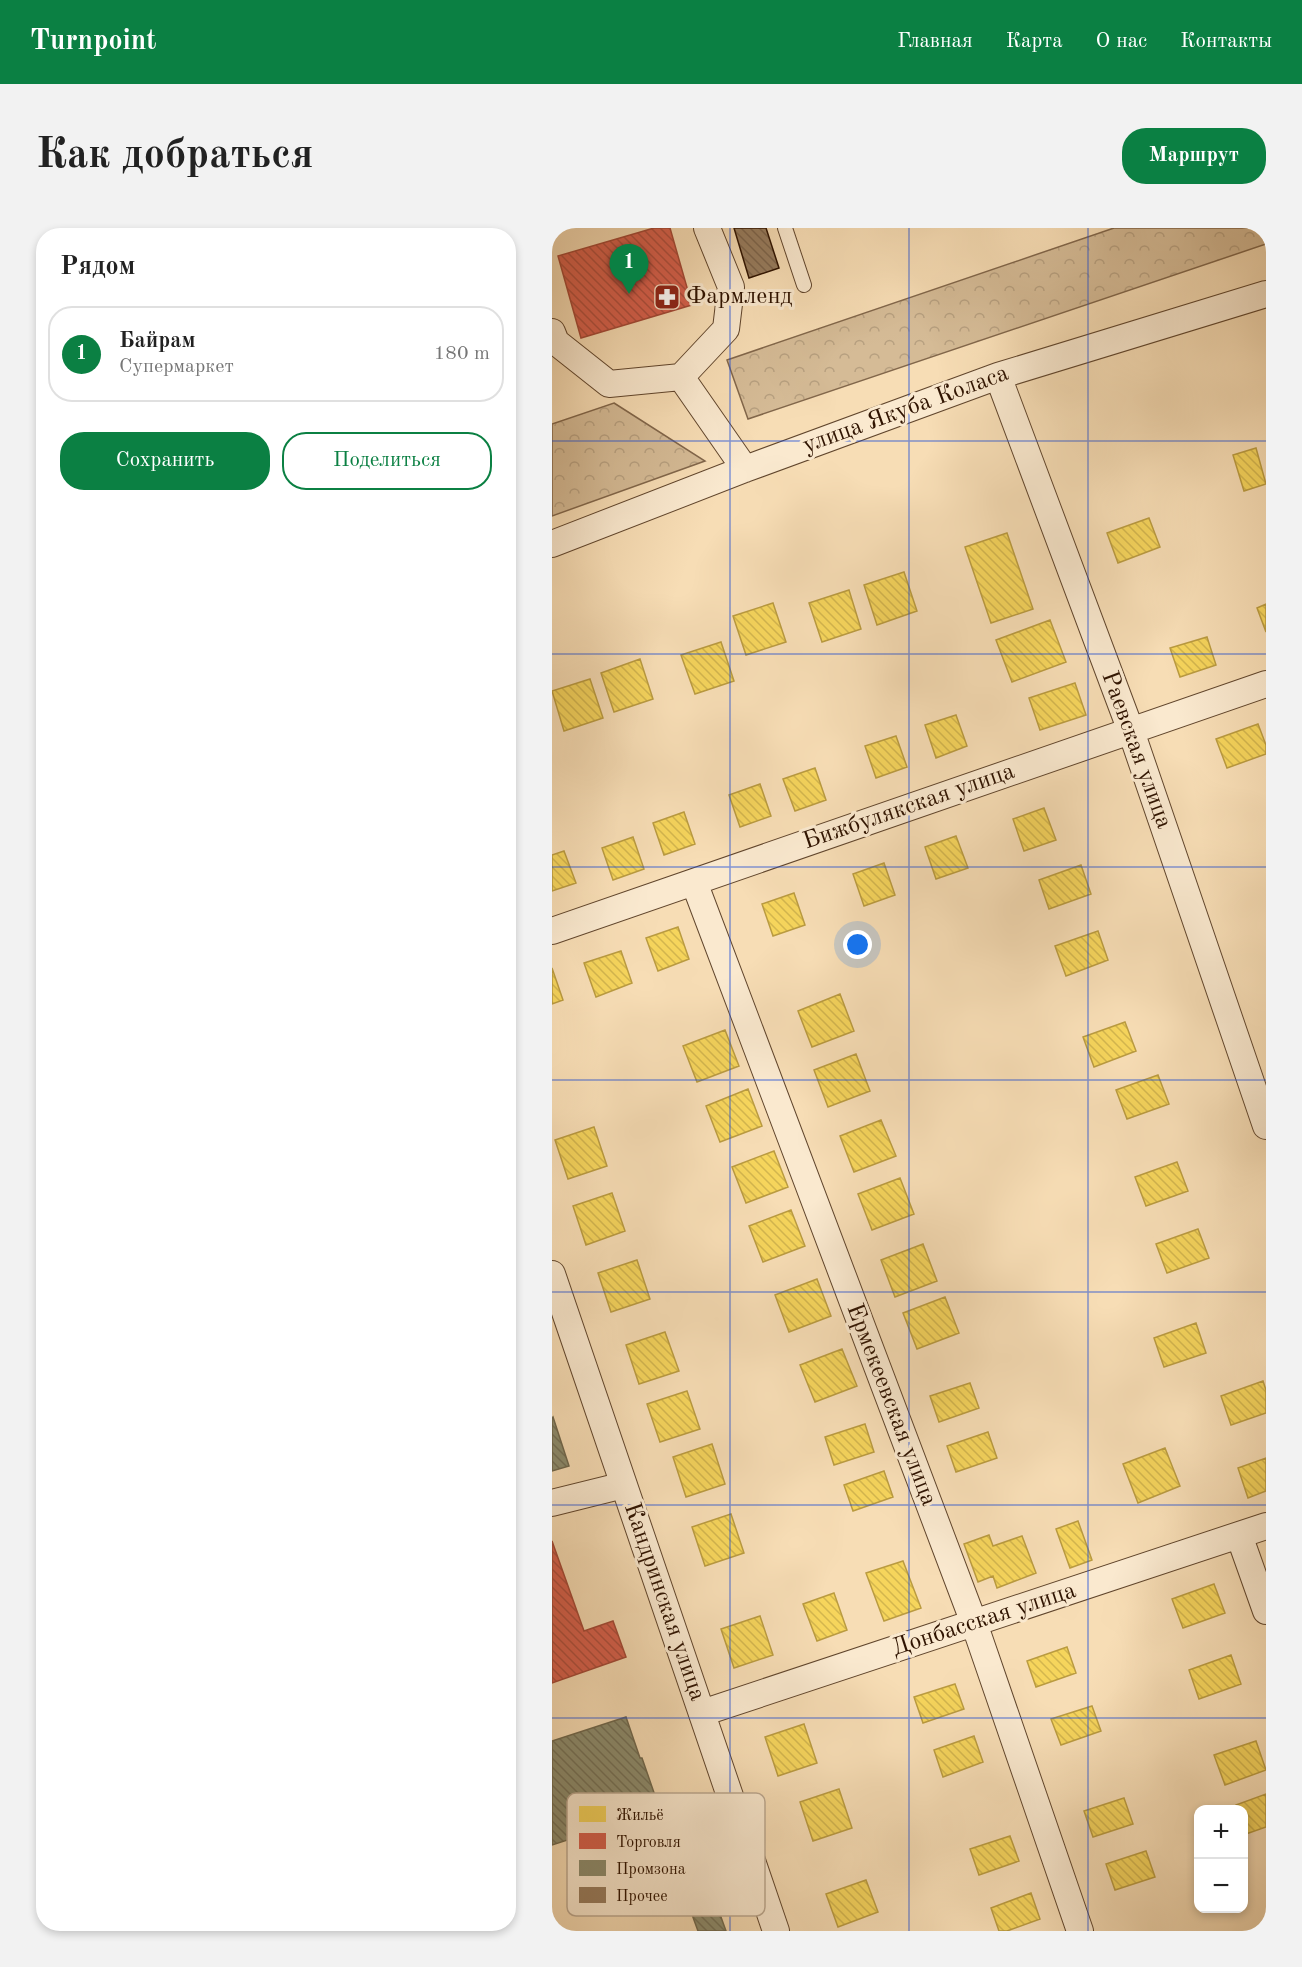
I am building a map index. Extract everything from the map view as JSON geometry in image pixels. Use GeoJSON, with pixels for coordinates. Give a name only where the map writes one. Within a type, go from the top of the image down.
{"type":"FeatureCollection","features":[{"type":"Feature","properties":{"kind":"street"},"geometry":{"type":"LineString","coordinates":[[552,332],[556,342],[609,384],[681,377],[726,328],[731,287],[707,228]]}},
{"type":"Feature","properties":{"kind":"street","name":"улица Якуба Коласа"},"geometry":{"type":"LineString","coordinates":[[552,544],[745,469],[998,376],[1266,294]]}},
{"type":"Feature","properties":{"kind":"street","name":"Раевская улица"},"geometry":{"type":"LineString","coordinates":[[998,376],[1131,731],[1266,1126]]}},
{"type":"Feature","properties":{"kind":"street"},"geometry":{"type":"LineString","coordinates":[[681,377],[745,469]]}},
{"type":"Feature","properties":{"kind":"street","name":"Бижбулякская улица"},"geometry":{"type":"LineString","coordinates":[[552,931],[1266,684]]}},
{"type":"Feature","properties":{"kind":"street","name":"Ермекеевская улица"},"geometry":{"type":"LineString","coordinates":[[694,882],[974,1623],[1080,1931]]}},
{"type":"Feature","properties":{"kind":"street","name":"Кандринская улица"},"geometry":{"type":"LineString","coordinates":[[552,1274],[729,1793]]}},
{"type":"Feature","properties":{"kind":"street"},"geometry":{"type":"LineString","coordinates":[[552,1503],[624,1485]]}},
{"type":"Feature","properties":{"kind":"street","name":"Донбасская улица"},"geometry":{"type":"LineString","coordinates":[[702,1713],[1266,1526]]}},
{"type":"Feature","properties":{"kind":"street"},"geometry":{"type":"LineString","coordinates":[[1239,1535],[1266,1611]]}},
{"type":"Feature","properties":{"kind":"street","name":"Кандринская улица"},"geometry":{"type":"LineString","coordinates":[[765,1899],[776,1931]]}},
{"type":"Feature","properties":{"kind":"lane"},"geometry":{"type":"LineString","coordinates":[[785,228],[804,285]]}},
{"type":"Feature","properties":{"kind":"green space"},"geometry":{"type":"Polygon","coordinates":[[[1114,228],[1266,228],[1266,244],[748,419],[727,360],[1114,228]]]}},
{"type":"Feature","properties":{"kind":"green space"},"geometry":{"type":"Polygon","coordinates":[[[614,403],[705,461],[552,516],[552,424],[614,403]]]}},
{"type":"Feature","properties":{"kind":"building: Жильё"},"geometry":{"type":"Polygon","coordinates":[[[1256,448],[1266,484],[1244,491],[1233,455],[1256,448]]]}},
{"type":"Feature","properties":{"kind":"building: Жильё"},"geometry":{"type":"Polygon","coordinates":[[[1149,518],[1160,547],[1118,563],[1107,533],[1149,518]]]}},
{"type":"Feature","properties":{"kind":"building: Жильё"},"geometry":{"type":"Polygon","coordinates":[[[1007,533],[1033,609],[991,623],[965,547],[1007,533]]]}},
{"type":"Feature","properties":{"kind":"building: Жильё"},"geometry":{"type":"Polygon","coordinates":[[[904,572],[917,611],[877,625],[864,585],[904,572]]]}},
{"type":"Feature","properties":{"kind":"building: Жильё"},"geometry":{"type":"Polygon","coordinates":[[[849,590],[861,629],[822,642],[809,603],[849,590]]]}},
{"type":"Feature","properties":{"kind":"building: Жильё"},"geometry":{"type":"Polygon","coordinates":[[[773,603],[786,642],[746,655],[733,616],[773,603]]]}},
{"type":"Feature","properties":{"kind":"building: Жильё"},"geometry":{"type":"Polygon","coordinates":[[[1266,604],[1266,632],[1257,608],[1266,604]]]}},
{"type":"Feature","properties":{"kind":"building: Жильё"},"geometry":{"type":"Polygon","coordinates":[[[1050,620],[1066,662],[1012,682],[996,640],[1050,620]]]}},
{"type":"Feature","properties":{"kind":"building: Жильё"},"geometry":{"type":"Polygon","coordinates":[[[1207,637],[1216,665],[1180,677],[1170,648],[1207,637]]]}},
{"type":"Feature","properties":{"kind":"building: Жильё"},"geometry":{"type":"Polygon","coordinates":[[[721,642],[734,681],[695,694],[681,655],[721,642]]]}},
{"type":"Feature","properties":{"kind":"building: Жильё"},"geometry":{"type":"Polygon","coordinates":[[[640,659],[653,699],[614,712],[601,673],[640,659]]]}},
{"type":"Feature","properties":{"kind":"building: Жильё"},"geometry":{"type":"Polygon","coordinates":[[[590,679],[603,718],[564,731],[552,691],[590,679]]]}},
{"type":"Feature","properties":{"kind":"building: Жильё"},"geometry":{"type":"Polygon","coordinates":[[[1075,683],[1086,715],[1040,730],[1029,698],[1075,683]]]}},
{"type":"Feature","properties":{"kind":"building: Жильё"},"geometry":{"type":"Polygon","coordinates":[[[956,715],[967,746],[936,758],[925,725],[956,715]]]}},
{"type":"Feature","properties":{"kind":"building: Жильё"},"geometry":{"type":"Polygon","coordinates":[[[1258,724],[1266,745],[1266,754],[1227,768],[1216,739],[1258,724]]]}},
{"type":"Feature","properties":{"kind":"building: Жильё"},"geometry":{"type":"Polygon","coordinates":[[[896,736],[907,767],[876,778],[865,746],[896,736]]]}},
{"type":"Feature","properties":{"kind":"building: Жильё"},"geometry":{"type":"Polygon","coordinates":[[[815,768],[826,800],[795,811],[783,779],[815,768]]]}},
{"type":"Feature","properties":{"kind":"building: Жильё"},"geometry":{"type":"Polygon","coordinates":[[[760,784],[771,816],[740,827],[729,795],[760,784]]]}},
{"type":"Feature","properties":{"kind":"building: Жильё"},"geometry":{"type":"Polygon","coordinates":[[[1044,808],[1056,840],[1024,851],[1013,819],[1044,808]]]}},
{"type":"Feature","properties":{"kind":"building: Жильё"},"geometry":{"type":"Polygon","coordinates":[[[684,812],[695,844],[664,855],[653,823],[684,812]]]}},
{"type":"Feature","properties":{"kind":"building: Жильё"},"geometry":{"type":"Polygon","coordinates":[[[956,836],[968,868],[936,879],[925,847],[956,836]]]}},
{"type":"Feature","properties":{"kind":"building: Жильё"},"geometry":{"type":"Polygon","coordinates":[[[633,837],[644,869],[613,880],[602,848],[633,837]]]}},
{"type":"Feature","properties":{"kind":"building: Жильё"},"geometry":{"type":"Polygon","coordinates":[[[564,851],[576,883],[552,891],[552,855],[564,851]]]}},
{"type":"Feature","properties":{"kind":"building: Жильё"},"geometry":{"type":"Polygon","coordinates":[[[884,863],[895,895],[864,906],[853,874],[884,863]]]}},
{"type":"Feature","properties":{"kind":"building: Жильё"},"geometry":{"type":"Polygon","coordinates":[[[1081,865],[1091,894],[1049,909],[1039,880],[1081,865]]]}},
{"type":"Feature","properties":{"kind":"building: Жильё"},"geometry":{"type":"Polygon","coordinates":[[[794,893],[805,925],[773,936],[762,904],[794,893]]]}},
{"type":"Feature","properties":{"kind":"building: Жильё"},"geometry":{"type":"Polygon","coordinates":[[[678,927],[689,959],[658,971],[646,938],[678,927]]]}},
{"type":"Feature","properties":{"kind":"building: Жильё"},"geometry":{"type":"Polygon","coordinates":[[[1098,931],[1108,960],[1066,976],[1055,946],[1098,931]]]}},
{"type":"Feature","properties":{"kind":"building: Жильё"},"geometry":{"type":"Polygon","coordinates":[[[621,951],[632,983],[596,997],[584,963],[621,951]]]}},
{"type":"Feature","properties":{"kind":"building: Жильё"},"geometry":{"type":"Polygon","coordinates":[[[552,968],[563,1000],[552,1004],[552,968]]]}},
{"type":"Feature","properties":{"kind":"building: Жильё"},"geometry":{"type":"Polygon","coordinates":[[[840,994],[854,1031],[812,1047],[798,1011],[840,994]]]}},
{"type":"Feature","properties":{"kind":"building: Жильё"},"geometry":{"type":"Polygon","coordinates":[[[1125,1022],[1136,1051],[1094,1067],[1083,1037],[1125,1022]]]}},
{"type":"Feature","properties":{"kind":"building: Жильё"},"geometry":{"type":"Polygon","coordinates":[[[725,1030],[739,1066],[697,1082],[683,1046],[725,1030]]]}},
{"type":"Feature","properties":{"kind":"building: Жильё"},"geometry":{"type":"Polygon","coordinates":[[[856,1054],[870,1091],[828,1107],[814,1070],[856,1054]]]}},
{"type":"Feature","properties":{"kind":"building: Жильё"},"geometry":{"type":"Polygon","coordinates":[[[1158,1075],[1169,1104],[1127,1119],[1116,1090],[1158,1075]]]}},
{"type":"Feature","properties":{"kind":"building: Жильё"},"geometry":{"type":"Polygon","coordinates":[[[748,1089],[762,1126],[720,1142],[706,1106],[748,1089]]]}},
{"type":"Feature","properties":{"kind":"building: Жильё"},"geometry":{"type":"Polygon","coordinates":[[[881,1120],[896,1156],[854,1172],[840,1136],[881,1120]]]}},
{"type":"Feature","properties":{"kind":"building: Жильё"},"geometry":{"type":"Polygon","coordinates":[[[594,1127],[607,1166],[568,1179],[555,1140],[594,1127]]]}},
{"type":"Feature","properties":{"kind":"building: Жильё"},"geometry":{"type":"Polygon","coordinates":[[[774,1151],[788,1187],[746,1203],[732,1167],[774,1151]]]}},
{"type":"Feature","properties":{"kind":"building: Жильё"},"geometry":{"type":"Polygon","coordinates":[[[1177,1162],[1188,1191],[1146,1206],[1135,1177],[1177,1162]]]}},
{"type":"Feature","properties":{"kind":"building: Жильё"},"geometry":{"type":"Polygon","coordinates":[[[900,1178],[914,1214],[872,1230],[858,1194],[900,1178]]]}},
{"type":"Feature","properties":{"kind":"building: Жильё"},"geometry":{"type":"Polygon","coordinates":[[[612,1193],[625,1231],[586,1245],[573,1206],[612,1193]]]}},
{"type":"Feature","properties":{"kind":"building: Жильё"},"geometry":{"type":"Polygon","coordinates":[[[791,1210],[805,1246],[763,1262],[749,1226],[791,1210]]]}},
{"type":"Feature","properties":{"kind":"building: Жильё"},"geometry":{"type":"Polygon","coordinates":[[[1198,1229],[1209,1258],[1167,1273],[1156,1244],[1198,1229]]]}},
{"type":"Feature","properties":{"kind":"building: Жильё"},"geometry":{"type":"Polygon","coordinates":[[[923,1244],[937,1281],[895,1297],[881,1260],[923,1244]]]}},
{"type":"Feature","properties":{"kind":"building: Жильё"},"geometry":{"type":"Polygon","coordinates":[[[637,1260],[650,1299],[611,1312],[598,1273],[637,1260]]]}},
{"type":"Feature","properties":{"kind":"building: Жильё"},"geometry":{"type":"Polygon","coordinates":[[[817,1279],[831,1316],[789,1332],[775,1295],[817,1279]]]}},
{"type":"Feature","properties":{"kind":"building: Жильё"},"geometry":{"type":"Polygon","coordinates":[[[945,1297],[959,1333],[917,1349],[903,1313],[945,1297]]]}},
{"type":"Feature","properties":{"kind":"building: Жильё"},"geometry":{"type":"Polygon","coordinates":[[[1196,1323],[1206,1353],[1164,1367],[1154,1338],[1196,1323]]]}},
{"type":"Feature","properties":{"kind":"building: Жильё"},"geometry":{"type":"Polygon","coordinates":[[[665,1332],[679,1371],[639,1384],[626,1345],[665,1332]]]}},
{"type":"Feature","properties":{"kind":"building: Жильё"},"geometry":{"type":"Polygon","coordinates":[[[842,1349],[857,1386],[815,1402],[800,1365],[842,1349]]]}},
{"type":"Feature","properties":{"kind":"building: Жильё"},"geometry":{"type":"Polygon","coordinates":[[[1263,1381],[1266,1390],[1266,1413],[1231,1425],[1221,1396],[1263,1381]]]}},
{"type":"Feature","properties":{"kind":"building: Жильё"},"geometry":{"type":"Polygon","coordinates":[[[970,1383],[979,1408],[939,1422],[930,1396],[970,1383]]]}},
{"type":"Feature","properties":{"kind":"building: Жильё"},"geometry":{"type":"Polygon","coordinates":[[[687,1391],[700,1429],[660,1442],[647,1404],[687,1391]]]}},
{"type":"Feature","properties":{"kind":"building: Жильё"},"geometry":{"type":"Polygon","coordinates":[[[865,1424],[874,1452],[834,1465],[825,1437],[865,1424]]]}},
{"type":"Feature","properties":{"kind":"building: Жильё"},"geometry":{"type":"Polygon","coordinates":[[[988,1432],[997,1458],[956,1472],[947,1446],[988,1432]]]}},
{"type":"Feature","properties":{"kind":"building: Жильё"},"geometry":{"type":"Polygon","coordinates":[[[712,1444],[725,1484],[686,1497],[673,1457],[712,1444]]]}},
{"type":"Feature","properties":{"kind":"building: Жильё"},"geometry":{"type":"Polygon","coordinates":[[[1165,1448],[1180,1486],[1138,1503],[1123,1464],[1165,1448]]]}},
{"type":"Feature","properties":{"kind":"building: Жильё"},"geometry":{"type":"Polygon","coordinates":[[[1266,1458],[1266,1491],[1248,1498],[1238,1468],[1266,1458]]]}},
{"type":"Feature","properties":{"kind":"building: Жильё"},"geometry":{"type":"Polygon","coordinates":[[[884,1471],[893,1497],[853,1511],[844,1485],[884,1471]]]}},
{"type":"Feature","properties":{"kind":"building: Жильё"},"geometry":{"type":"Polygon","coordinates":[[[731,1514],[744,1553],[705,1566],[692,1527],[731,1514]]]}},
{"type":"Feature","properties":{"kind":"building: Жильё"},"geometry":{"type":"Polygon","coordinates":[[[1078,1521],[1092,1560],[1070,1568],[1056,1529],[1078,1521]]]}},
{"type":"Feature","properties":{"kind":"building: Жильё"},"geometry":{"type":"Polygon","coordinates":[[[989,1535],[993,1546],[1022,1536],[1036,1573],[997,1588],[993,1576],[978,1582],[964,1544],[989,1535]]]}},
{"type":"Feature","properties":{"kind":"building: Жильё"},"geometry":{"type":"Polygon","coordinates":[[[903,1561],[921,1608],[884,1621],[866,1573],[903,1561]]]}},
{"type":"Feature","properties":{"kind":"building: Жильё"},"geometry":{"type":"Polygon","coordinates":[[[1214,1584],[1225,1613],[1183,1628],[1172,1599],[1214,1584]]]}},
{"type":"Feature","properties":{"kind":"building: Жильё"},"geometry":{"type":"Polygon","coordinates":[[[834,1593],[847,1630],[817,1641],[803,1604],[834,1593]]]}},
{"type":"Feature","properties":{"kind":"building: Жильё"},"geometry":{"type":"Polygon","coordinates":[[[760,1616],[773,1655],[734,1668],[721,1629],[760,1616]]]}},
{"type":"Feature","properties":{"kind":"building: Жильё"},"geometry":{"type":"Polygon","coordinates":[[[1067,1647],[1076,1673],[1036,1687],[1027,1661],[1067,1647]]]}},
{"type":"Feature","properties":{"kind":"building: Жильё"},"geometry":{"type":"Polygon","coordinates":[[[1231,1655],[1241,1684],[1199,1699],[1189,1670],[1231,1655]]]}},
{"type":"Feature","properties":{"kind":"building: Жильё"},"geometry":{"type":"Polygon","coordinates":[[[955,1684],[964,1709],[923,1723],[914,1697],[955,1684]]]}},
{"type":"Feature","properties":{"kind":"building: Жильё"},"geometry":{"type":"Polygon","coordinates":[[[1092,1706],[1101,1731],[1061,1745],[1051,1719],[1092,1706]]]}},
{"type":"Feature","properties":{"kind":"building: Жильё"},"geometry":{"type":"Polygon","coordinates":[[[804,1724],[817,1763],[778,1776],[765,1737],[804,1724]]]}},
{"type":"Feature","properties":{"kind":"building: Жильё"},"geometry":{"type":"Polygon","coordinates":[[[974,1736],[983,1762],[943,1777],[934,1750],[974,1736]]]}},
{"type":"Feature","properties":{"kind":"building: Жильё"},"geometry":{"type":"Polygon","coordinates":[[[1256,1741],[1266,1770],[1225,1785],[1214,1755],[1256,1741]]]}},
{"type":"Feature","properties":{"kind":"building: Жильё"},"geometry":{"type":"Polygon","coordinates":[[[839,1789],[852,1828],[813,1841],[800,1802],[839,1789]]]}},
{"type":"Feature","properties":{"kind":"building: Жильё"},"geometry":{"type":"Polygon","coordinates":[[[1266,1794],[1266,1827],[1248,1833],[1248,1805],[1236,1805],[1266,1794]]]}},
{"type":"Feature","properties":{"kind":"building: Жильё"},"geometry":{"type":"Polygon","coordinates":[[[1124,1798],[1133,1824],[1093,1837],[1084,1811],[1124,1798]]]}},
{"type":"Feature","properties":{"kind":"building: Жильё"},"geometry":{"type":"Polygon","coordinates":[[[1010,1836],[1019,1861],[979,1875],[970,1849],[1010,1836]]]}},
{"type":"Feature","properties":{"kind":"building: Жильё"},"geometry":{"type":"Polygon","coordinates":[[[1146,1851],[1155,1877],[1115,1890],[1106,1864],[1146,1851]]]}},
{"type":"Feature","properties":{"kind":"building: Жильё"},"geometry":{"type":"Polygon","coordinates":[[[866,1880],[878,1912],[838,1927],[826,1894],[866,1880]]]}},
{"type":"Feature","properties":{"kind":"building: Жильё"},"geometry":{"type":"Polygon","coordinates":[[[1031,1893],[1040,1919],[1007,1931],[999,1931],[991,1908],[1031,1893]]]}},
{"type":"Feature","properties":{"kind":"building: Торговля"},"geometry":{"type":"Polygon","coordinates":[[[654,228],[670,228],[692,305],[581,338],[558,256],[654,228]]]}},
{"type":"Feature","properties":{"kind":"building: Торговля"},"geometry":{"type":"Polygon","coordinates":[[[552,1541],[584,1631],[613,1621],[626,1657],[552,1683],[552,1541]]]}},
{"type":"Feature","properties":{"kind":"building: Промзона"},"geometry":{"type":"Polygon","coordinates":[[[552,1418],[569,1466],[552,1471],[552,1418]]]}},
{"type":"Feature","properties":{"kind":"building: Промзона"},"geometry":{"type":"Polygon","coordinates":[[[626,1717],[654,1793],[567,1793],[567,1840],[552,1845],[552,1741],[626,1717]]]}},
{"type":"Feature","properties":{"kind":"building: Промзона"},"geometry":{"type":"Polygon","coordinates":[[[693,1916],[721,1916],[726,1931],[698,1931],[693,1916]]]}},
{"type":"Feature","properties":{"kind":"building: Прочее"},"geometry":{"type":"Polygon","coordinates":[[[734,228],[766,228],[779,268],[749,278],[734,228]]]}},
{"type":"Feature","properties":{"kind":"place","name":"Байрам"},"geometry":{"type":"Point","coordinates":[629,294]}},
{"type":"Feature","properties":{"kind":"place","name":"Фармленд"},"geometry":{"type":"Point","coordinates":[667,297]}}]}
